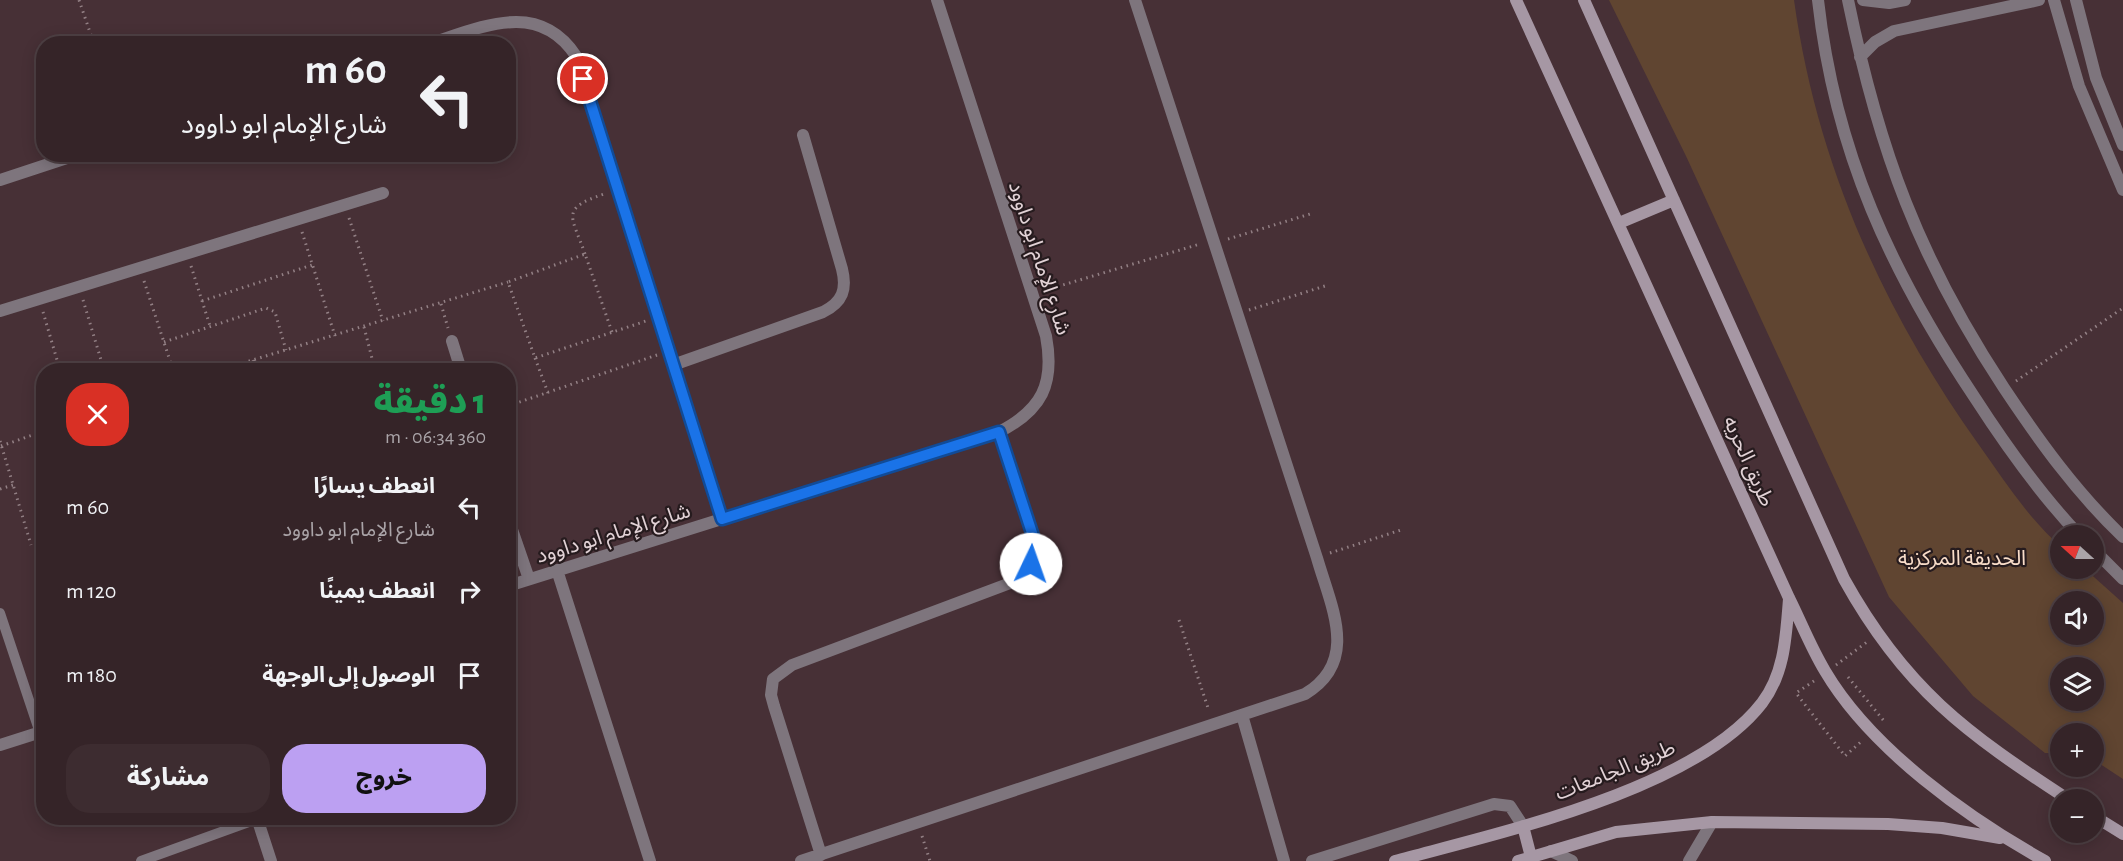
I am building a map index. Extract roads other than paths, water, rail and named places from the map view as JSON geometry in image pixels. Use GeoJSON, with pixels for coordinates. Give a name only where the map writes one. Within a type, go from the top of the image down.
{"type":"FeatureCollection","features":[{"type":"Feature","properties":{"kind":"main road","name":"طريق الحريه"},"geometry":{"type":"LineString","coordinates":[[1516,0],[1789,598],[1826,672],[1853,709],[1916,773],[2005,839],[2045,861]]}},
{"type":"Feature","properties":{"kind":"main road","name":"طريق الحريه"},"geometry":{"type":"LineString","coordinates":[[1584,0],[1844,579],[1877,634],[1918,685],[1965,729],[2053,789]]}},
{"type":"Feature","properties":{"kind":"main road"},"geometry":{"type":"LineString","coordinates":[[1619,223],[1674,200]]}},
{"type":"Feature","properties":{"kind":"main road","name":"طريق الجامعات"},"geometry":{"type":"LineString","coordinates":[[1395,861],[1523,826],[1625,791],[1672,770],[1720,742],[1763,702],[1776,678],[1784,653],[1789,598]]}},
{"type":"Feature","properties":{"kind":"main road"},"geometry":{"type":"LineString","coordinates":[[1523,826],[1525,859],[1616,832],[1712,822],[1888,824],[1942,828],[2005,839]]}},
{"type":"Feature","properties":{"kind":"main road"},"geometry":{"type":"LineString","coordinates":[[2104,822],[2123,834]]}},
{"type":"Feature","properties":{"kind":"street","name":"شارع الإمام ابو داوود"},"geometry":{"type":"LineString","coordinates":[[516,583],[999,432],[1020,421],[1037,405],[1047,383],[1051,360],[1033,294],[937,0]]}},
{"type":"Feature","properties":{"kind":"street"},"geometry":{"type":"LineString","coordinates":[[801,861],[1305,694],[1319,685],[1330,672],[1337,656],[1338,640],[1317,558],[1135,0]]}},
{"type":"Feature","properties":{"kind":"street"},"geometry":{"type":"LineString","coordinates":[[1818,0],[1834,98],[1855,169],[1882,238],[1915,304],[1988,418],[2026,472],[2071,525]]}},
{"type":"Feature","properties":{"kind":"street"},"geometry":{"type":"LineString","coordinates":[[1848,0],[1860,57],[1885,150],[1924,250],[1948,298],[2034,434],[2067,477],[2123,537]]}},
{"type":"Feature","properties":{"kind":"street"},"geometry":{"type":"LineString","coordinates":[[1863,0],[1889,3],[1905,0]]}},
{"type":"Feature","properties":{"kind":"street"},"geometry":{"type":"LineString","coordinates":[[1860,57],[1875,42],[1904,28],[2039,0]]}},
{"type":"Feature","properties":{"kind":"street"},"geometry":{"type":"LineString","coordinates":[[2055,0],[2079,86],[2123,190]]}},
{"type":"Feature","properties":{"kind":"street"},"geometry":{"type":"LineString","coordinates":[[2076,0],[2096,78],[2123,145]]}},
{"type":"Feature","properties":{"kind":"street"},"geometry":{"type":"LineString","coordinates":[[456,36],[517,18],[536,20],[553,28],[567,40],[576,56],[722,519]]}},
{"type":"Feature","properties":{"kind":"street"},"geometry":{"type":"LineString","coordinates":[[673,365],[823,312],[834,307],[842,297],[845,284],[842,269],[803,135]]}},
{"type":"Feature","properties":{"kind":"street"},"geometry":{"type":"LineString","coordinates":[[0,180],[55,162]]}},
{"type":"Feature","properties":{"kind":"street"},"geometry":{"type":"LineString","coordinates":[[0,311],[383,193]]}},
{"type":"Feature","properties":{"kind":"street"},"geometry":{"type":"LineString","coordinates":[[452,341],[459,363]]}},
{"type":"Feature","properties":{"kind":"street"},"geometry":{"type":"LineString","coordinates":[[820,855],[771,695],[773,679],[792,665],[1013,582],[1023,575],[1031,564],[1035,552],[1034,539],[999,432]]}},
{"type":"Feature","properties":{"kind":"street"},"geometry":{"type":"LineString","coordinates":[[516,541],[529,579]]}},
{"type":"Feature","properties":{"kind":"street"},"geometry":{"type":"LineString","coordinates":[[2104,560],[2123,579]]}},
{"type":"Feature","properties":{"kind":"street"},"geometry":{"type":"LineString","coordinates":[[556,570],[650,861]]}},
{"type":"Feature","properties":{"kind":"street"},"geometry":{"type":"LineString","coordinates":[[1242,715],[1284,861]]}},
{"type":"Feature","properties":{"kind":"street"},"geometry":{"type":"LineString","coordinates":[[0,745],[36,734]]}},
{"type":"Feature","properties":{"kind":"street"},"geometry":{"type":"LineString","coordinates":[[1312,861],[1494,804],[1510,806],[1523,826]]}},
{"type":"Feature","properties":{"kind":"street"},"geometry":{"type":"LineString","coordinates":[[1689,861],[1712,822]]}},
{"type":"Feature","properties":{"kind":"street"},"geometry":{"type":"LineString","coordinates":[[259,825],[271,861]]}},
{"type":"Feature","properties":{"kind":"street"},"geometry":{"type":"LineString","coordinates":[[1551,851],[1572,861]]}},
{"type":"Feature","properties":{"kind":"lane"},"geometry":{"type":"LineString","coordinates":[[0,613],[36,715]]}},
{"type":"Feature","properties":{"kind":"lane"},"geometry":{"type":"LineString","coordinates":[[141,861],[238,825]]}},
{"type":"Feature","properties":{"kind":"park label","name":"الحديقة المركزية"},"geometry":{"type":"Point","coordinates":[1962,558]}}]}
